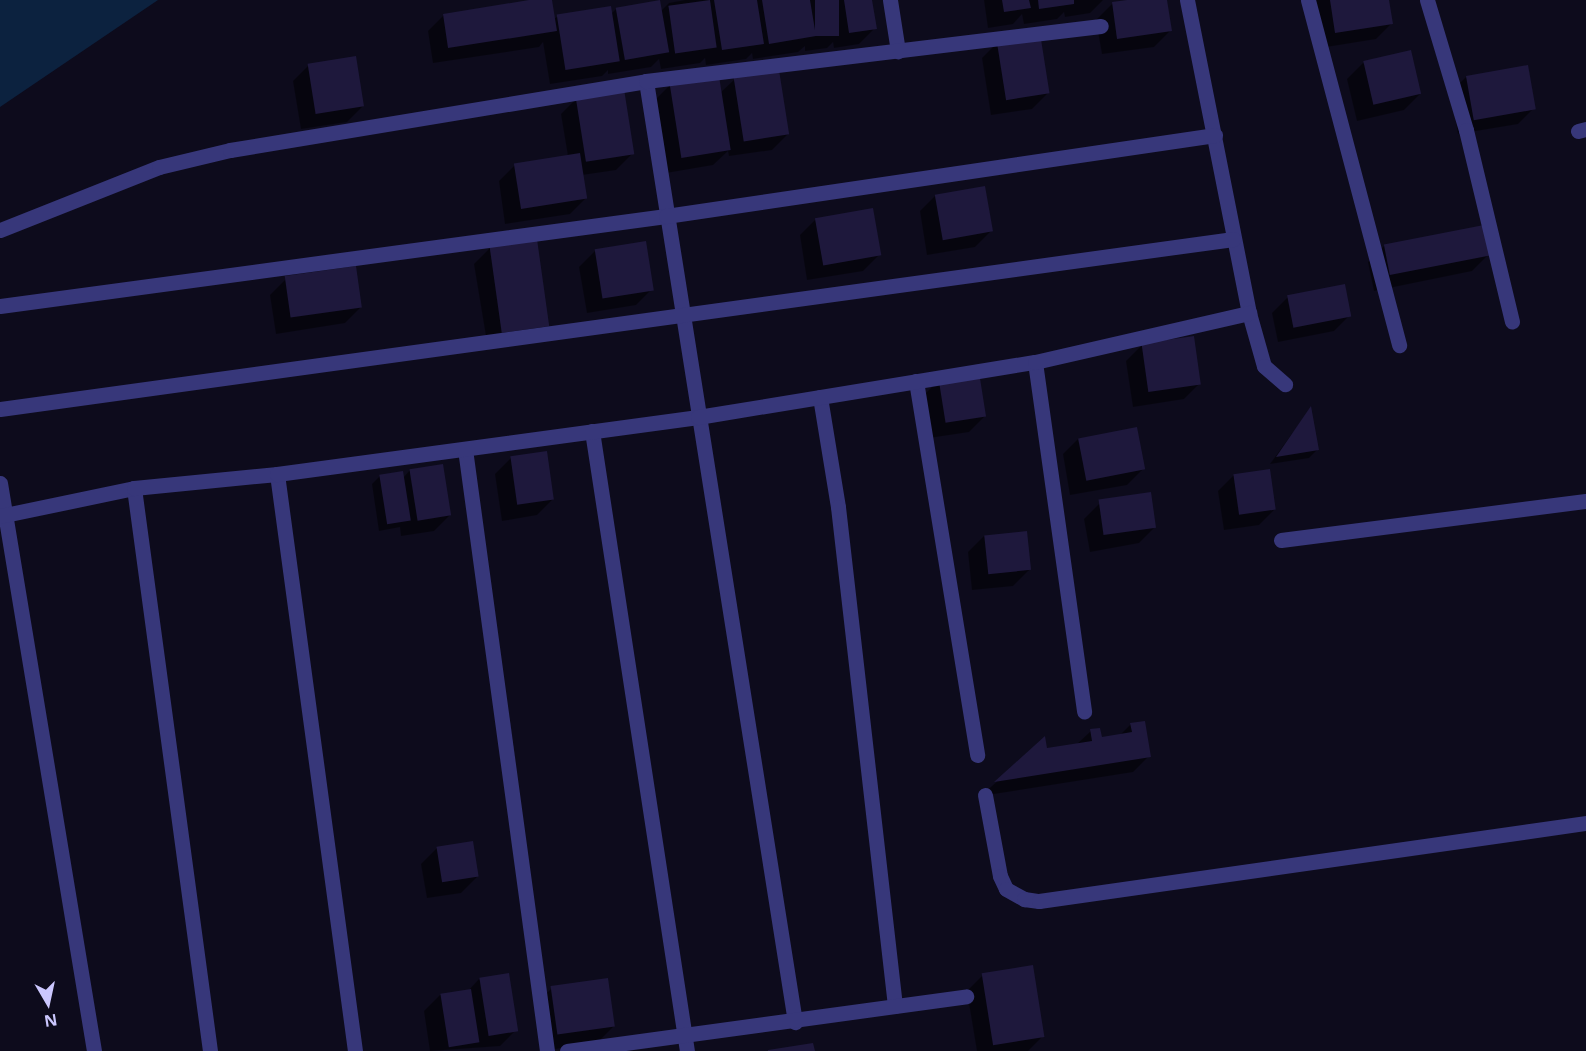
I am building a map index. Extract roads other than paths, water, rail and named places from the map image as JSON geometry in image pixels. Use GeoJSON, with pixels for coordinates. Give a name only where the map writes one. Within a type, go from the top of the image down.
{"type":"FeatureCollection","features":[{"type":"Feature","properties":{"kind":"street"},"geometry":{"type":"LineString","coordinates":[[890,0],[898,51]]}},
{"type":"Feature","properties":{"kind":"street"},"geometry":{"type":"LineString","coordinates":[[1187,0],[1249,313],[1264,366],[1285,384]]}},
{"type":"Feature","properties":{"kind":"street"},"geometry":{"type":"LineString","coordinates":[[1308,0],[1400,345]]}},
{"type":"Feature","properties":{"kind":"street"},"geometry":{"type":"LineString","coordinates":[[1427,0],[1466,130],[1512,322]]}},
{"type":"Feature","properties":{"kind":"street"},"geometry":{"type":"LineString","coordinates":[[0,230],[159,166],[230,150],[646,81],[1101,26]]}},
{"type":"Feature","properties":{"kind":"street"},"geometry":{"type":"LineString","coordinates":[[646,81],[681,317],[795,1022]]}},
{"type":"Feature","properties":{"kind":"street"},"geometry":{"type":"LineString","coordinates":[[0,306],[666,216],[1215,135]]}},
{"type":"Feature","properties":{"kind":"street"},"geometry":{"type":"LineString","coordinates":[[0,409],[337,360],[681,317],[1233,239]]}},
{"type":"Feature","properties":{"kind":"street"},"geometry":{"type":"LineString","coordinates":[[2,516],[134,488],[277,474],[698,417],[1035,362],[1249,313]]}},
{"type":"Feature","properties":{"kind":"street"},"geometry":{"type":"LineString","coordinates":[[1035,362],[1084,712]]}},
{"type":"Feature","properties":{"kind":"street"},"geometry":{"type":"LineString","coordinates":[[916,381],[977,755]]}},
{"type":"Feature","properties":{"kind":"street"},"geometry":{"type":"LineString","coordinates":[[820,397],[838,507],[895,1006]]}},
{"type":"Feature","properties":{"kind":"street"},"geometry":{"type":"LineString","coordinates":[[592,431],[685,1044]]}},
{"type":"Feature","properties":{"kind":"street"},"geometry":{"type":"LineString","coordinates":[[465,448],[547,1051]]}},
{"type":"Feature","properties":{"kind":"street"},"geometry":{"type":"LineString","coordinates":[[277,474],[355,1051]]}},
{"type":"Feature","properties":{"kind":"street"},"geometry":{"type":"LineString","coordinates":[[0,483],[2,516],[94,1051]]}},
{"type":"Feature","properties":{"kind":"street"},"geometry":{"type":"LineString","coordinates":[[134,488],[210,1051]]}},
{"type":"Feature","properties":{"kind":"street"},"geometry":{"type":"LineString","coordinates":[[1281,540],[1586,501]]}},
{"type":"Feature","properties":{"kind":"street"},"geometry":{"type":"LineString","coordinates":[[985,795],[1000,876],[1006,890],[1024,899],[1039,901],[1586,823]]}},
{"type":"Feature","properties":{"kind":"street"},"geometry":{"type":"LineString","coordinates":[[567,1051],[685,1044],[795,1022],[966,996]]}},
{"type":"Feature","properties":{"kind":"water"},"geometry":{"type":"Polygon","coordinates":[[[0,0],[158,0],[0,107],[0,0]]]}}]}
